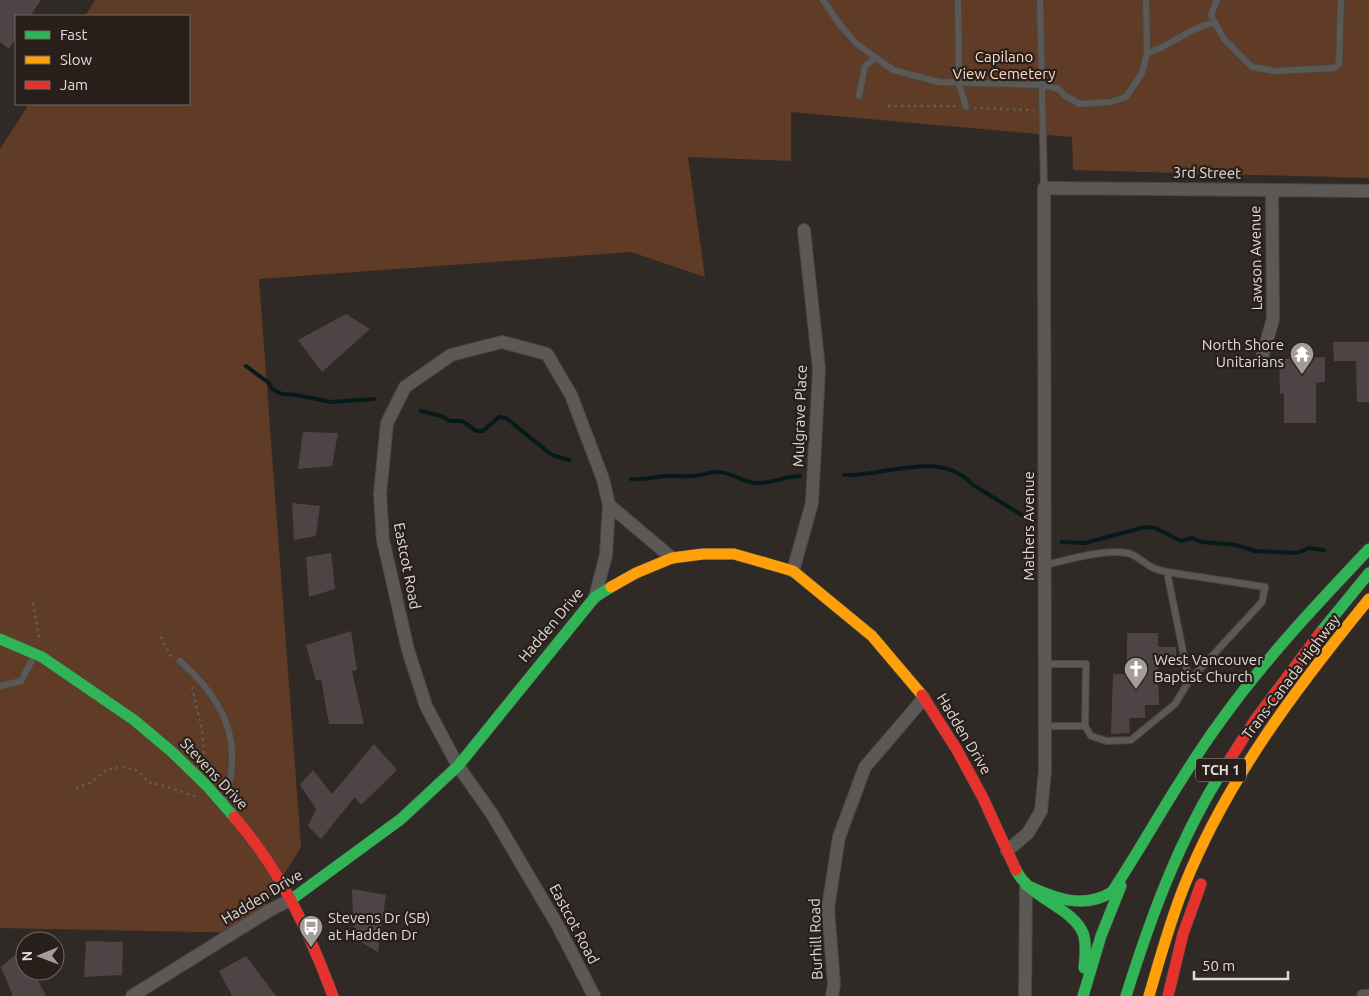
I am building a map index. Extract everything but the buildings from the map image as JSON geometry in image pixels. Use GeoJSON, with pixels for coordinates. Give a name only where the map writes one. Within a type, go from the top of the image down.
{"type":"FeatureCollection","features":[{"type":"Feature","properties":{"kind":"main road"},"geometry":{"type":"LineString","coordinates":[[1026,885],[1062,899],[1096,901],[1112,892],[1196,755],[1229,709],[1285,640],[1369,550]]}},
{"type":"Feature","properties":{"kind":"main road","name":"Hadden Drive"},"geometry":{"type":"LineString","coordinates":[[292,899],[401,819],[458,766],[595,597],[636,574],[672,558],[703,554],[734,554],[793,571],[872,636],[924,698],[983,798],[1016,872],[1026,885]]}},
{"type":"Feature","properties":{"kind":"main road","name":"Trans-Canada Highway"},"geometry":{"type":"LineString","coordinates":[[1126,996],[1150,918],[1183,840],[1202,803],[1226,762],[1280,682],[1369,573]]}},
{"type":"Feature","properties":{"kind":"main road"},"geometry":{"type":"LineString","coordinates":[[1243,795],[1275,741],[1369,600]]}},
{"type":"Feature","properties":{"kind":"main road","name":"Trans-Canada Highway"},"geometry":{"type":"LineString","coordinates":[[1149,996],[1156,964],[1180,896],[1218,811],[1277,717],[1369,600]]}},
{"type":"Feature","properties":{"kind":"main road","name":"Stevens Drive"},"geometry":{"type":"LineString","coordinates":[[0,639],[35,653],[119,708],[166,745],[224,802],[264,855],[292,899],[320,958],[333,996]]}},
{"type":"Feature","properties":{"kind":"main road"},"geometry":{"type":"LineString","coordinates":[[1081,996],[1112,908],[1141,846]]}},
{"type":"Feature","properties":{"kind":"main road"},"geometry":{"type":"LineString","coordinates":[[1168,996],[1183,934],[1206,872]]}},
{"type":"Feature","properties":{"kind":"main road"},"geometry":{"type":"LineString","coordinates":[[1026,885],[1069,917],[1083,934],[1086,953],[1081,996]]}},
{"type":"Feature","properties":{"kind":"street","name":"3rd Street"},"geometry":{"type":"LineString","coordinates":[[1044,188],[1369,191]]}},
{"type":"Feature","properties":{"kind":"street","name":"Mathers Avenue"},"geometry":{"type":"LineString","coordinates":[[1007,852],[1028,833],[1041,811],[1046,771],[1044,188]]}},
{"type":"Feature","properties":{"kind":"street","name":"Lawson Avenue"},"geometry":{"type":"LineString","coordinates":[[1263,354],[1273,319],[1272,190]]}},
{"type":"Feature","properties":{"kind":"street","name":"Mulgrave Place"},"geometry":{"type":"LineString","coordinates":[[793,571],[812,503],[819,369],[804,230]]}},
{"type":"Feature","properties":{"kind":"street","name":"Eastcot Road"},"geometry":{"type":"LineString","coordinates":[[594,996],[558,926],[492,814],[458,766],[423,697],[408,650],[383,540],[380,494],[387,423],[405,387],[451,356],[502,342],[547,354],[571,395],[603,479],[609,505],[606,555],[595,597]]}},
{"type":"Feature","properties":{"kind":"street"},"geometry":{"type":"LineString","coordinates":[[609,505],[672,558]]}},
{"type":"Feature","properties":{"kind":"street","name":"Burhill Road"},"geometry":{"type":"LineString","coordinates":[[832,996],[834,984],[828,908],[838,837],[865,767],[924,698]]}},
{"type":"Feature","properties":{"kind":"street"},"geometry":{"type":"LineString","coordinates":[[1025,996],[1026,885]]}},
{"type":"Feature","properties":{"kind":"street","name":"Hadden Drive"},"geometry":{"type":"LineString","coordinates":[[132,996],[270,910],[292,899]]}},
{"type":"Feature","properties":{"kind":"street"},"geometry":{"type":"LineString","coordinates":[[1363,996],[1369,996]]}},
{"type":"Feature","properties":{"kind":"lane"},"geometry":{"type":"LineString","coordinates":[[824,0],[841,26],[875,58],[893,70],[914,77],[959,84],[1042,85],[1059,88],[1066,96],[1080,104],[1111,102],[1126,97],[1142,73],[1146,53],[1146,0]]}},
{"type":"Feature","properties":{"kind":"lane"},"geometry":{"type":"LineString","coordinates":[[958,0],[959,84],[966,107]]}},
{"type":"Feature","properties":{"kind":"lane"},"geometry":{"type":"LineString","coordinates":[[1040,0],[1044,188]]}},
{"type":"Feature","properties":{"kind":"lane"},"geometry":{"type":"LineString","coordinates":[[1217,0],[1211,15],[1224,40],[1252,67],[1274,71],[1334,68],[1339,64],[1341,0]]}},
{"type":"Feature","properties":{"kind":"lane"},"geometry":{"type":"LineString","coordinates":[[1146,53],[1164,47],[1202,25],[1214,23]]}},
{"type":"Feature","properties":{"kind":"lane"},"geometry":{"type":"LineString","coordinates":[[859,96],[865,66],[875,58]]}},
{"type":"Feature","properties":{"kind":"lane"},"geometry":{"type":"LineString","coordinates":[[1045,565],[1102,553],[1132,554],[1151,569],[1265,587],[1262,602],[1189,682],[1175,704],[1131,740],[1107,741],[1091,736],[1085,726],[1086,664],[1045,664]]}},
{"type":"Feature","properties":{"kind":"lane"},"geometry":{"type":"LineString","coordinates":[[1167,572],[1189,682]]}},
{"type":"Feature","properties":{"kind":"lane"},"geometry":{"type":"LineString","coordinates":[[177,661],[211,693],[224,718],[233,766],[224,802]]}},
{"type":"Feature","properties":{"kind":"lane"},"geometry":{"type":"LineString","coordinates":[[0,686],[21,681],[31,662]]}},
{"type":"Feature","properties":{"kind":"lane"},"geometry":{"type":"LineString","coordinates":[[1045,726],[1085,726]]}},
{"type":"Feature","properties":{"kind":"path"},"geometry":{"type":"LineString","coordinates":[[888,106],[966,107],[1043,111]]}},
{"type":"Feature","properties":{"kind":"path"},"geometry":{"type":"LineString","coordinates":[[34,603],[39,642]]}},
{"type":"Feature","properties":{"kind":"path"},"geometry":{"type":"LineString","coordinates":[[161,637],[177,661]]}},
{"type":"Feature","properties":{"kind":"path"},"geometry":{"type":"LineString","coordinates":[[191,680],[202,730],[205,764]]}},
{"type":"Feature","properties":{"kind":"path"},"geometry":{"type":"LineString","coordinates":[[76,788],[90,783],[108,769],[125,768],[138,771],[148,782],[166,786],[195,797],[201,797]]}},
{"type":"Feature","properties":{"kind":"green space","name":"Capilano View Cemetery"},"geometry":{"type":"Polygon","coordinates":[[[95,0],[1369,0],[1369,178],[1073,170],[1072,137],[791,112],[791,161],[688,157],[705,277],[631,252],[259,279],[301,847],[248,933],[0,928],[0,149],[28,105],[190,105],[190,15],[86,15],[95,0]]]}},
{"type":"Feature","properties":{"kind":"waterway"},"geometry":{"type":"LineString","coordinates":[[246,366],[269,383],[272,389],[282,394],[331,402],[374,399]]}},
{"type":"Feature","properties":{"kind":"waterway"},"geometry":{"type":"LineString","coordinates":[[421,411],[441,416],[450,421],[462,421],[476,431],[483,431],[499,417],[506,418],[552,455],[569,460]]}},
{"type":"Feature","properties":{"kind":"waterway"},"geometry":{"type":"LineString","coordinates":[[844,475],[911,467],[928,466],[944,468],[959,474],[973,485],[1025,517]]}},
{"type":"Feature","properties":{"kind":"waterway"},"geometry":{"type":"LineString","coordinates":[[631,479],[696,476],[721,472],[750,482],[761,483],[800,476]]}},
{"type":"Feature","properties":{"kind":"waterway"},"geometry":{"type":"LineString","coordinates":[[1062,542],[1085,543],[1145,527],[1155,528],[1181,541],[1192,538],[1202,542],[1236,545],[1255,551],[1297,553],[1309,548],[1324,550]]}},
{"type":"Feature","properties":{"kind":"traffic: fast"},"geometry":{"type":"LineString","coordinates":[[1026,885],[1058,898],[1079,901],[1090,900],[1112,892],[1191,763],[1237,699],[1292,633],[1369,549]]}},
{"type":"Feature","properties":{"kind":"traffic: fast"},"geometry":{"type":"LineString","coordinates":[[1320,633],[1369,573]]}},
{"type":"Feature","properties":{"kind":"traffic: fast"},"geometry":{"type":"LineString","coordinates":[[292,899],[401,819],[458,766],[595,597],[611,587]]}},
{"type":"Feature","properties":{"kind":"traffic: fast"},"geometry":{"type":"LineString","coordinates":[[0,639],[42,657],[134,720],[172,752],[207,786],[234,817]]}},
{"type":"Feature","properties":{"kind":"traffic: fast"},"geometry":{"type":"LineString","coordinates":[[1126,996],[1156,907],[1180,849],[1225,767]]}},
{"type":"Feature","properties":{"kind":"traffic: fast"},"geometry":{"type":"LineString","coordinates":[[1016,870],[1022,880],[1040,896],[1061,909],[1078,924],[1085,942],[1084,968]]}},
{"type":"Feature","properties":{"kind":"traffic: fast"},"geometry":{"type":"LineString","coordinates":[[1083,996],[1101,936],[1121,886]]}},
{"type":"Feature","properties":{"kind":"traffic: slow"},"geometry":{"type":"LineString","coordinates":[[611,587],[636,573],[672,558],[703,554],[734,554],[793,571],[872,636],[922,695]]}},
{"type":"Feature","properties":{"kind":"traffic: slow"},"geometry":{"type":"LineString","coordinates":[[1149,996],[1185,884],[1202,845],[1222,807],[1243,770],[1290,700],[1369,599]]}},
{"type":"Feature","properties":{"kind":"traffic: jam"},"geometry":{"type":"LineString","coordinates":[[1225,767],[1255,720],[1320,633]]}},
{"type":"Feature","properties":{"kind":"traffic: jam"},"geometry":{"type":"LineString","coordinates":[[922,695],[957,750],[983,798],[1016,870]]}},
{"type":"Feature","properties":{"kind":"traffic: jam"},"geometry":{"type":"LineString","coordinates":[[234,817],[266,858],[292,902],[314,948],[333,996]]}},
{"type":"Feature","properties":{"kind":"traffic: jam"},"geometry":{"type":"LineString","coordinates":[[1168,996],[1183,934],[1201,884]]}},
{"type":"Feature","properties":{"kind":"place","name":"North Shore Unitarians"},"geometry":{"type":"Point","coordinates":[1302,375]}},
{"type":"Feature","properties":{"kind":"place","name":"West Vancouver Baptist Church"},"geometry":{"type":"Point","coordinates":[1136,690]}},
{"type":"Feature","properties":{"kind":"place","name":"Stevens Dr (SB) at Hadden Dr"},"geometry":{"type":"Point","coordinates":[311,948]}}]}
